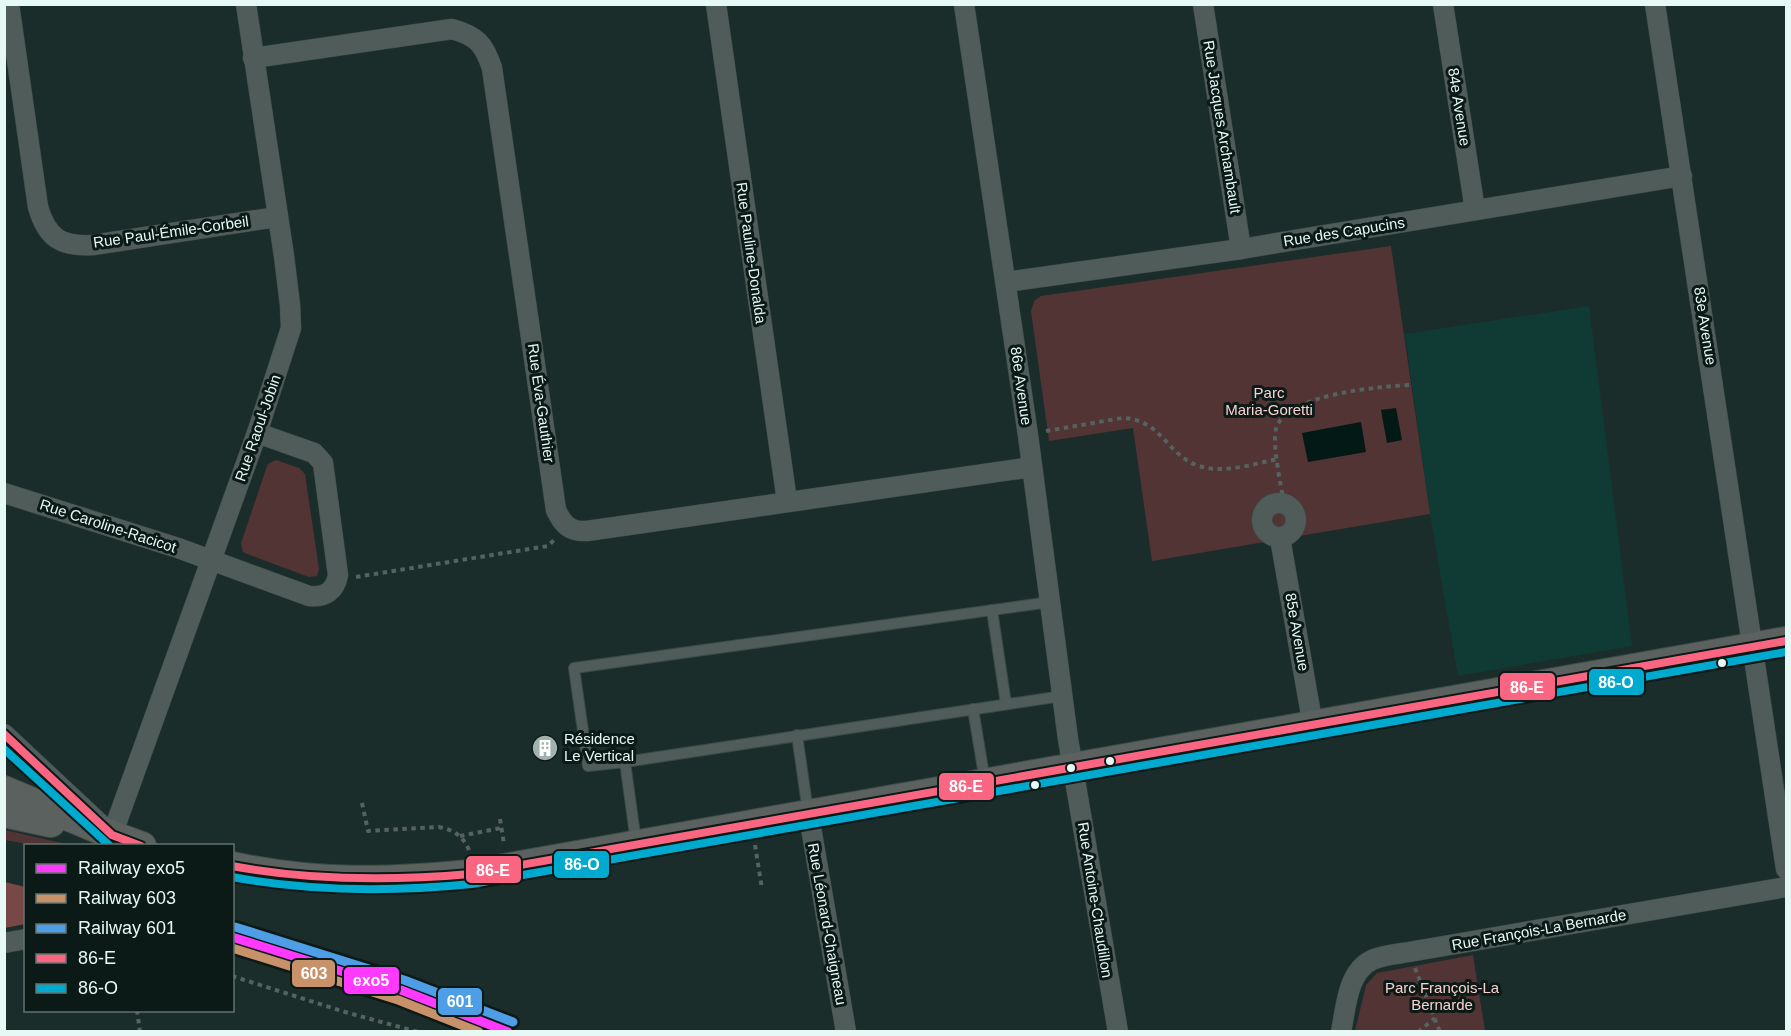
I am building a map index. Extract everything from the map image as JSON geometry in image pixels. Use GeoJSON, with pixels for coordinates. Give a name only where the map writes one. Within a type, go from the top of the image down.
{"type":"FeatureCollection","features":[{"type":"Feature","properties":{"kind":"main road"},"geometry":{"type":"LineString","coordinates":[[234,866],[290,877],[345,881],[406,880],[470,874],[1786,642]]}},
{"type":"Feature","properties":{"kind":"main road"},"geometry":{"type":"LineString","coordinates":[[4,790],[137,844]]}},
{"type":"Feature","properties":{"kind":"main road"},"geometry":{"type":"LineString","coordinates":[[4,813],[112,835]]}},
{"type":"Feature","properties":{"kind":"street","name":"Rue Paul-Émile-Corbeil"},"geometry":{"type":"LineString","coordinates":[[9,4],[38,207],[53,237],[70,245],[93,244],[277,216]]}},
{"type":"Feature","properties":{"kind":"street","name":"Rue Raoul-Jobin"},"geometry":{"type":"LineString","coordinates":[[112,835],[257,433],[291,328],[290,305],[246,4]]}},
{"type":"Feature","properties":{"kind":"street","name":"Rue Pauline-Donalda"},"geometry":{"type":"LineString","coordinates":[[716,4],[787,501]]}},
{"type":"Feature","properties":{"kind":"street","name":"86e Avenue"},"geometry":{"type":"LineString","coordinates":[[964,4],[1006,282],[1073,768]]}},
{"type":"Feature","properties":{"kind":"street","name":"Rue Jacques Archambault"},"geometry":{"type":"LineString","coordinates":[[1203,4],[1241,249]]}},
{"type":"Feature","properties":{"kind":"street","name":"84e Avenue"},"geometry":{"type":"LineString","coordinates":[[1443,4],[1475,210]]}},
{"type":"Feature","properties":{"kind":"street","name":"83e Avenue"},"geometry":{"type":"LineString","coordinates":[[1655,4],[1754,647]]}},
{"type":"Feature","properties":{"kind":"street","name":"Rue Éva-Gauthier"},"geometry":{"type":"LineString","coordinates":[[253,57],[452,29],[466,33],[477,40],[487,52],[492,68],[556,510],[567,528]]}},
{"type":"Feature","properties":{"kind":"street","name":"Rue des Capucins"},"geometry":{"type":"LineString","coordinates":[[1006,282],[1241,249],[1682,176]]}},
{"type":"Feature","properties":{"kind":"street","name":"Rue Caroline-Racicot"},"geometry":{"type":"LineString","coordinates":[[4,493],[178,548],[309,596],[326,595],[336,584],[338,575],[323,464],[314,453],[257,433]]}},
{"type":"Feature","properties":{"kind":"street"},"geometry":{"type":"LineString","coordinates":[[567,528],[587,531],[1032,467]]}},
{"type":"Feature","properties":{"kind":"street","name":"85e Avenue"},"geometry":{"type":"LineString","coordinates":[[1284,503],[1273,504],[1264,511],[1263,527],[1270,535],[1280,538],[1313,726]]}},
{"type":"Feature","properties":{"kind":"street"},"geometry":{"type":"LineString","coordinates":[[1754,647],[1786,869]]}},
{"type":"Feature","properties":{"kind":"street"},"geometry":{"type":"LineString","coordinates":[[4,734],[112,835]]}},
{"type":"Feature","properties":{"kind":"street","name":"Rue Antoine-Chaudillon"},"geometry":{"type":"LineString","coordinates":[[1073,768],[1118,1032]]}},
{"type":"Feature","properties":{"kind":"street","name":"Rue Léonard-Chaigneau"},"geometry":{"type":"LineString","coordinates":[[808,816],[846,1032]]}},
{"type":"Feature","properties":{"kind":"street","name":"Rue François-La Bernarde"},"geometry":{"type":"LineString","coordinates":[[1341,1032],[1351,987],[1357,974],[1372,960],[1786,887]]}},
{"type":"Feature","properties":{"kind":"street"},"geometry":{"type":"LineString","coordinates":[[4,943],[24,939]]}},
{"type":"Feature","properties":{"kind":"lane"},"geometry":{"type":"LineString","coordinates":[[1050,602],[574,668],[588,766],[1062,696]]}},
{"type":"Feature","properties":{"kind":"lane"},"geometry":{"type":"LineString","coordinates":[[992,610],[1006,704]]}},
{"type":"Feature","properties":{"kind":"lane"},"geometry":{"type":"LineString","coordinates":[[973,709],[986,784]]}},
{"type":"Feature","properties":{"kind":"lane"},"geometry":{"type":"LineString","coordinates":[[797,735],[808,816]]}},
{"type":"Feature","properties":{"kind":"lane"},"geometry":{"type":"LineString","coordinates":[[625,762],[637,846]]}},
{"type":"Feature","properties":{"kind":"path"},"geometry":{"type":"LineString","coordinates":[[1284,503],[1276,429],[1280,420],[1290,412],[1328,396],[1354,390],[1412,385]]}},
{"type":"Feature","properties":{"kind":"path"},"geometry":{"type":"LineString","coordinates":[[1045,431],[1133,418],[1152,426],[1189,462],[1201,467],[1227,469],[1278,459]]}},
{"type":"Feature","properties":{"kind":"path"},"geometry":{"type":"LineString","coordinates":[[353,578],[548,546],[567,528]]}},
{"type":"Feature","properties":{"kind":"path"},"geometry":{"type":"LineString","coordinates":[[362,803],[367,828],[371,832],[439,827],[460,836],[471,854]]}},
{"type":"Feature","properties":{"kind":"path"},"geometry":{"type":"LineString","coordinates":[[500,819],[504,848]]}},
{"type":"Feature","properties":{"kind":"path"},"geometry":{"type":"LineString","coordinates":[[460,836],[501,828]]}},
{"type":"Feature","properties":{"kind":"path"},"geometry":{"type":"LineString","coordinates":[[755,845],[762,889]]}},
{"type":"Feature","properties":{"kind":"path"},"geometry":{"type":"LineString","coordinates":[[1409,952],[1440,1032]]}},
{"type":"Feature","properties":{"kind":"path"},"geometry":{"type":"LineString","coordinates":[[234,977],[345,1012],[418,1032]]}},
{"type":"Feature","properties":{"kind":"path"},"geometry":{"type":"LineString","coordinates":[[137,1012],[140,1032]]}},
{"type":"Feature","properties":{"kind":"path"},"geometry":{"type":"LineString","coordinates":[[1418,1032],[1434,1018]]}},
{"type":"Feature","properties":{"kind":"shaded area"},"geometry":{"type":"Polygon","coordinates":[[[1589,306],[1632,646],[1458,676],[1430,514],[1405,334],[1589,306]]]}},
{"type":"Feature","properties":{"kind":"shaded area"},"geometry":{"type":"Polygon","coordinates":[[[1396,408],[1402,440],[1387,443],[1381,410],[1396,408]]]}},
{"type":"Feature","properties":{"kind":"shaded area"},"geometry":{"type":"Polygon","coordinates":[[[1361,422],[1366,452],[1308,462],[1302,433],[1361,422]]]}},
{"type":"Feature","properties":{"kind":"shaded area"},"geometry":{"type":"Polygon","coordinates":[[[5,882],[24,887],[24,924],[5,928],[5,882]]]}},
{"type":"Feature","properties":{"kind":"green space","name":"Parc Maria-Goretti"},"geometry":{"type":"Polygon","coordinates":[[[1391,246],[1430,514],[1152,561],[1133,428],[1049,441],[1031,311],[1034,301],[1041,296],[1391,246]]]}},
{"type":"Feature","properties":{"kind":"green space"},"geometry":{"type":"Polygon","coordinates":[[[276,460],[299,468],[305,474],[319,569],[317,576],[309,577],[243,552],[241,543],[266,469],[268,464],[276,460]]]}},
{"type":"Feature","properties":{"kind":"green space"},"geometry":{"type":"Polygon","coordinates":[[[5,830],[66,844],[27,844],[5,840],[5,830]]]}},
{"type":"Feature","properties":{"kind":"green space","name":"Parc François-La Bernarde"},"geometry":{"type":"Polygon","coordinates":[[[1473,955],[1485,1031],[1355,1031],[1366,985],[1377,973],[1473,955]]]}},
{"type":"Feature","properties":{"kind":"rail line","name":"601"},"geometry":{"type":"LineString","coordinates":[[235,927],[404,980],[513,1022]]}},
{"type":"Feature","properties":{"kind":"rail line","name":"exo5"},"geometry":{"type":"LineString","coordinates":[[234,938],[401,990],[508,1032]]}},
{"type":"Feature","properties":{"kind":"rail line","name":"603"},"geometry":{"type":"LineString","coordinates":[[234,949],[398,1000],[479,1032]]}},
{"type":"Feature","properties":{"kind":"transit line","name":"86-E"},"geometry":{"type":"LineString","coordinates":[[234,866],[292,875],[351,878],[410,878],[470,874],[1786,641]]}},
{"type":"Feature","properties":{"kind":"transit line","name":"86-O"},"geometry":{"type":"LineString","coordinates":[[234,877],[292,886],[352,889],[472,884],[1786,652]]}},
{"type":"Feature","properties":{"kind":"transit line","name":"86-E"},"geometry":{"type":"LineString","coordinates":[[4,734],[112,835],[136,844]]}},
{"type":"Feature","properties":{"kind":"transit line","name":"86-O"},"geometry":{"type":"LineString","coordinates":[[4,749],[108,844]]}},
{"type":"Feature","properties":{"kind":"place","name":"Résidence Le Vertical"},"geometry":{"type":"Point","coordinates":[545,748]}}]}
